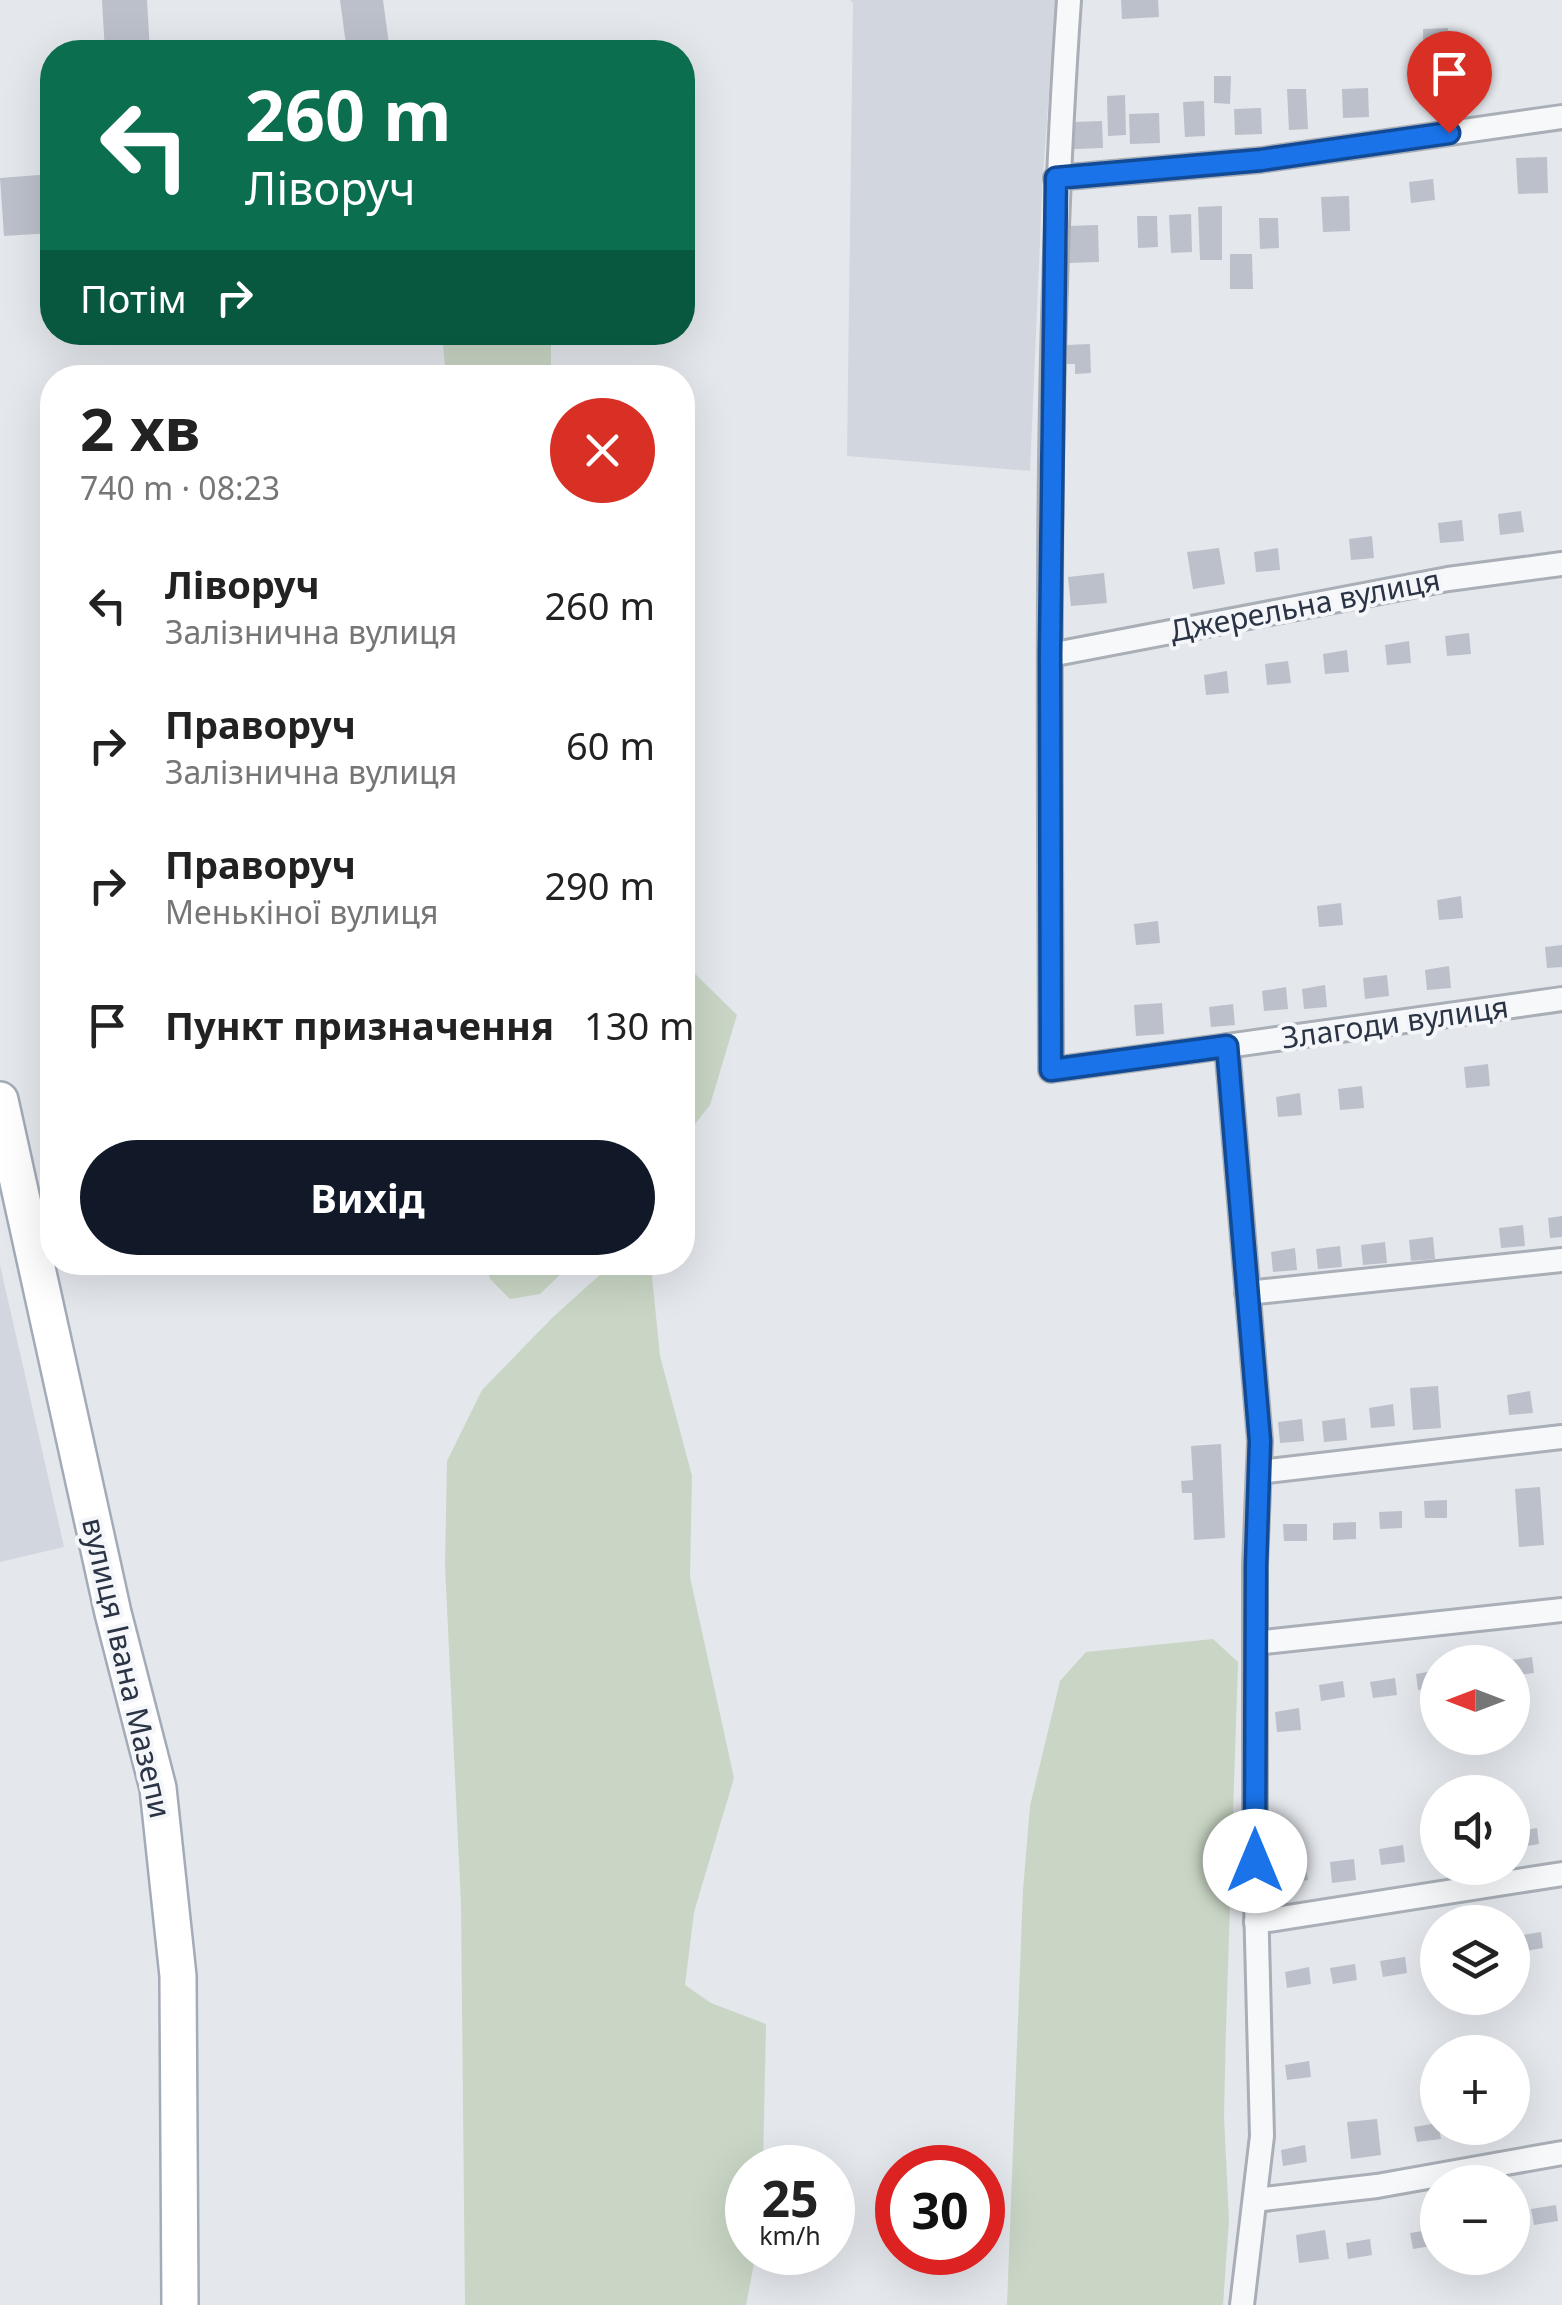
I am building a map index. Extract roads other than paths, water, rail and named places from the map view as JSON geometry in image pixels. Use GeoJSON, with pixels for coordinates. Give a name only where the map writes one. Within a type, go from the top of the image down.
{"type":"FeatureCollection","features":[{"type":"Feature","properties":{"kind":"main road","name":"вулиця Івана Мазепи"},"geometry":{"type":"LineString","coordinates":[[0,1100],[112,1613],[158,1788],[178,1976],[180,2305]]}},
{"type":"Feature","properties":{"kind":"street"},"geometry":{"type":"LineString","coordinates":[[1050,655],[1056,178],[1068,0]]}},
{"type":"Feature","properties":{"kind":"street"},"geometry":{"type":"LineString","coordinates":[[1056,178],[1261,160],[1562,117]]}},
{"type":"Feature","properties":{"kind":"street","name":"Джерельна вулиця"},"geometry":{"type":"LineString","coordinates":[[1050,655],[1448,579],[1562,564]]}},
{"type":"Feature","properties":{"kind":"street","name":"Злагоди вулиця"},"geometry":{"type":"LineString","coordinates":[[1050,655],[1051,1070],[1562,1000]]}},
{"type":"Feature","properties":{"kind":"street"},"geometry":{"type":"LineString","coordinates":[[1227,1046],[1260,1441],[1255,1643],[1262,2136],[1242,2305]]}},
{"type":"Feature","properties":{"kind":"street"},"geometry":{"type":"LineString","coordinates":[[1248,1293],[1562,1260]]}},
{"type":"Feature","properties":{"kind":"street"},"geometry":{"type":"LineString","coordinates":[[1258,1472],[1562,1437]]}},
{"type":"Feature","properties":{"kind":"street"},"geometry":{"type":"LineString","coordinates":[[1255,1643],[1562,1610]]}},
{"type":"Feature","properties":{"kind":"street"},"geometry":{"type":"LineString","coordinates":[[1256,1922],[1562,1874]]}},
{"type":"Feature","properties":{"kind":"street"},"geometry":{"type":"LineString","coordinates":[[1255,2200],[1377,2186],[1562,2154]]}}]}
